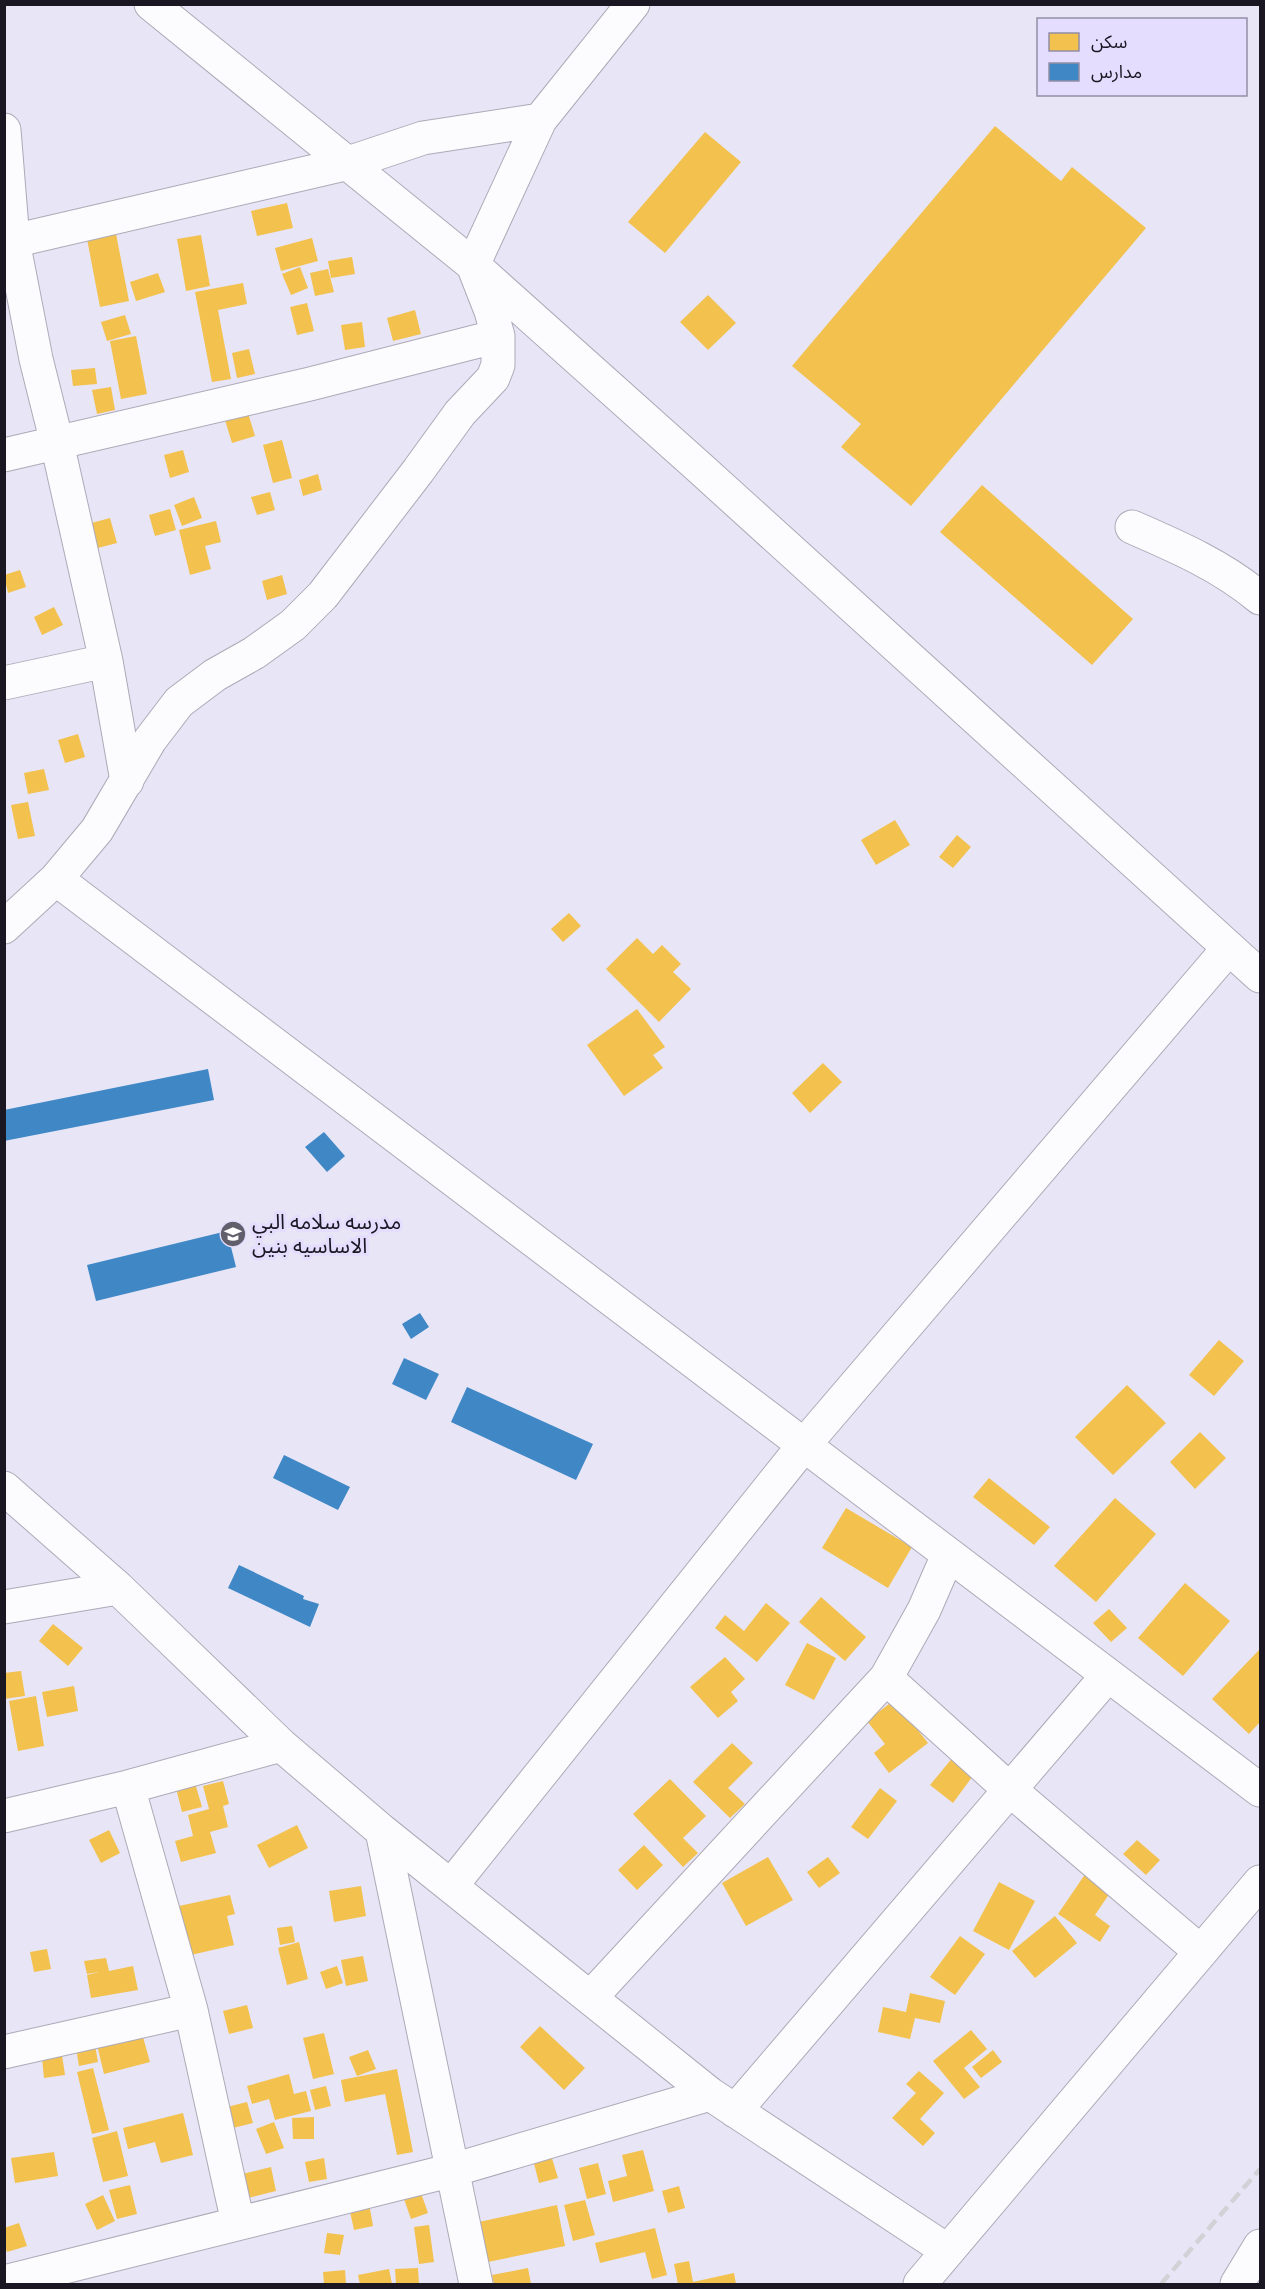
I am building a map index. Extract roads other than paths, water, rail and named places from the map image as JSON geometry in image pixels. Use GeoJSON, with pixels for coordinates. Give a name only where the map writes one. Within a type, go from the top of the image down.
{"type":"FeatureCollection","features":[{"type":"Feature","properties":{"kind":"street"},"geometry":{"type":"LineString","coordinates":[[9,920],[56,879],[97,830],[150,740],[179,702],[215,675],[254,653],[293,626],[323,596],[460,413],[493,378],[498,365],[498,336],[472,265],[540,120],[633,4]]}},
{"type":"Feature","properties":{"kind":"street"},"geometry":{"type":"LineString","coordinates":[[162,8],[345,164],[472,265],[700,468],[1260,976]]}},
{"type":"Feature","properties":{"kind":"street"},"geometry":{"type":"LineString","coordinates":[[13,241],[345,164],[423,138],[540,120]]}},
{"type":"Feature","properties":{"kind":"street"},"geometry":{"type":"LineString","coordinates":[[4,130],[13,241],[36,358],[106,661],[127,781]]}},
{"type":"Feature","properties":{"kind":"street"},"geometry":{"type":"LineString","coordinates":[[4,455],[310,384],[498,336]]}},
{"type":"Feature","properties":{"kind":"street"},"geometry":{"type":"LineString","coordinates":[[1132,527],[1189,552],[1237,579],[1260,598]]}},
{"type":"Feature","properties":{"kind":"street"},"geometry":{"type":"LineString","coordinates":[[4,683],[106,661]]}},
{"type":"Feature","properties":{"kind":"street"},"geometry":{"type":"LineString","coordinates":[[56,879],[1260,1790]]}},
{"type":"Feature","properties":{"kind":"street"},"geometry":{"type":"LineString","coordinates":[[451,1886],[804,1445],[1228,949]]}},
{"type":"Feature","properties":{"kind":"street"},"geometry":{"type":"LineString","coordinates":[[4,1488],[118,1588],[281,1745],[382,1831],[722,2103],[948,2251]]}},
{"type":"Feature","properties":{"kind":"street"},"geometry":{"type":"LineString","coordinates":[[590,1998],[886,1678],[924,1610],[948,1555]]}},
{"type":"Feature","properties":{"kind":"street"},"geometry":{"type":"LineString","coordinates":[[4,1607],[118,1588]]}},
{"type":"Feature","properties":{"kind":"street"},"geometry":{"type":"LineString","coordinates":[[4,2282],[722,2103],[1009,1789],[1108,1675]]}},
{"type":"Feature","properties":{"kind":"street"},"geometry":{"type":"LineString","coordinates":[[886,1678],[1009,1789],[1201,1952]]}},
{"type":"Feature","properties":{"kind":"street"},"geometry":{"type":"LineString","coordinates":[[4,1816],[128,1787],[281,1745]]}},
{"type":"Feature","properties":{"kind":"street"},"geometry":{"type":"LineString","coordinates":[[128,1787],[191,2010],[238,2223]]}},
{"type":"Feature","properties":{"kind":"street"},"geometry":{"type":"LineString","coordinates":[[382,1831],[476,2284]]}},
{"type":"Feature","properties":{"kind":"street"},"geometry":{"type":"LineString","coordinates":[[920,2284],[1260,1882]]}},
{"type":"Feature","properties":{"kind":"street"},"geometry":{"type":"LineString","coordinates":[[4,2052],[191,2010]]}},
{"type":"Feature","properties":{"kind":"street"},"geometry":{"type":"LineString","coordinates":[[1238,2284],[1260,2246]]}},
{"type":"Feature","properties":{"kind":"railway"},"geometry":{"type":"LineString","coordinates":[[1161,2284],[1260,2169]]}},
{"type":"Feature","properties":{"kind":"place","name":"مدرسه سلامه البي الاساسيه بنين"},"geometry":{"type":"Point","coordinates":[233,1234]}}]}
